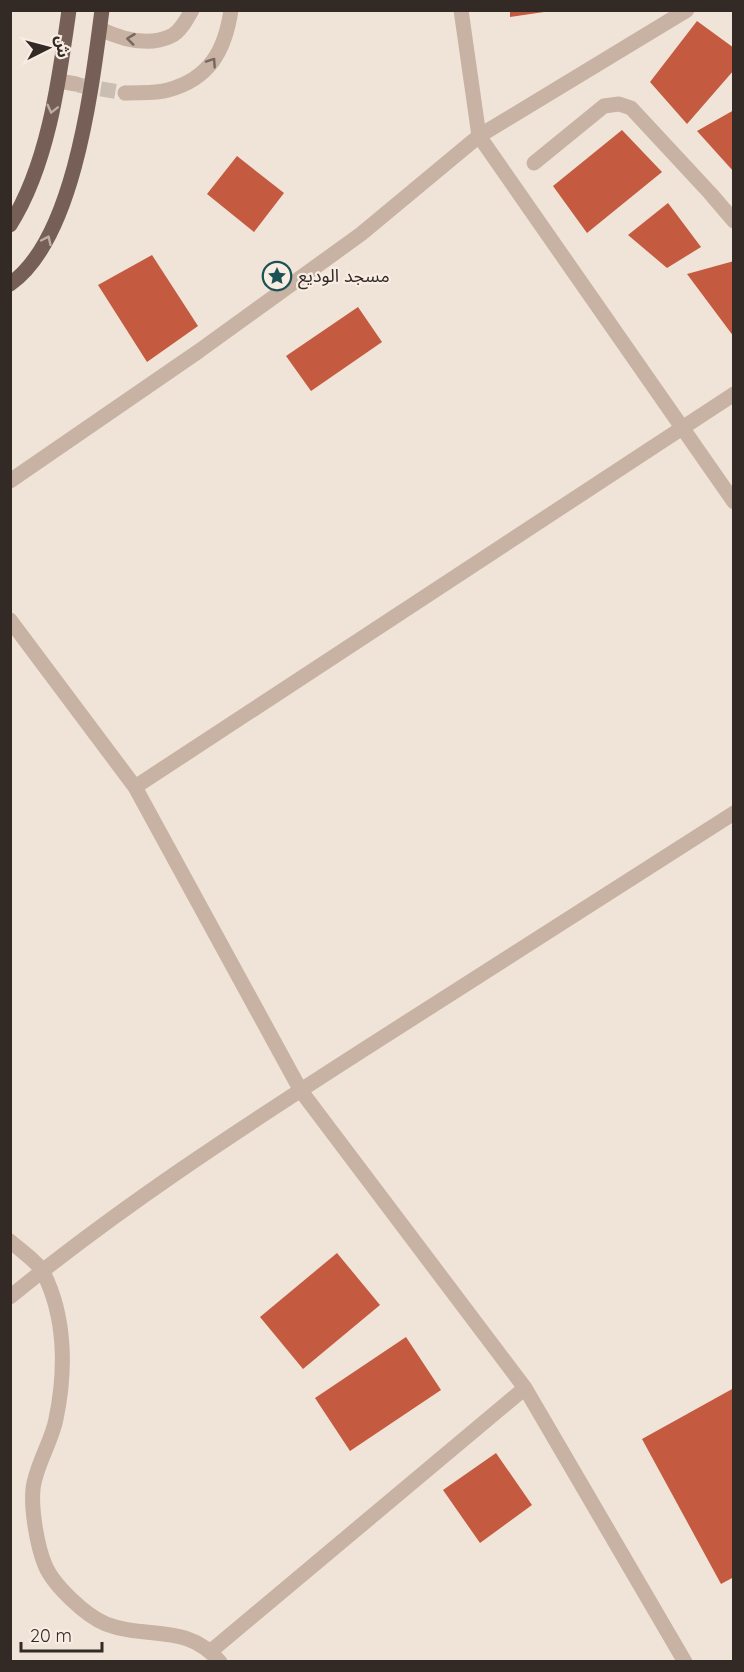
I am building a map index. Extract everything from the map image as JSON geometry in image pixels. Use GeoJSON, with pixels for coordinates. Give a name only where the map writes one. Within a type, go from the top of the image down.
{"type":"FeatureCollection","features":[{"type":"Feature","properties":{"kind":"main road"},"geometry":{"type":"LineString","coordinates":[[10,225],[24,204],[36,172],[59,81],[69,10]]}},
{"type":"Feature","properties":{"kind":"main road"},"geometry":{"type":"LineString","coordinates":[[10,284],[18,279],[45,247],[69,188],[92,89],[102,10]]}},
{"type":"Feature","properties":{"kind":"street"},"geometry":{"type":"LineString","coordinates":[[100,29],[126,40],[153,41],[172,36],[180,29],[192,10]]}},
{"type":"Feature","properties":{"kind":"street"},"geometry":{"type":"LineString","coordinates":[[125,93],[167,91],[198,77],[207,70],[221,49],[231,10]]}},
{"type":"Feature","properties":{"kind":"street"},"geometry":{"type":"LineString","coordinates":[[461,10],[479,136],[734,502]]}},
{"type":"Feature","properties":{"kind":"street"},"geometry":{"type":"LineString","coordinates":[[10,481],[199,351],[361,234],[479,136],[687,10]]}},
{"type":"Feature","properties":{"kind":"street"},"geometry":{"type":"LineString","coordinates":[[59,81],[76,84]]}},
{"type":"Feature","properties":{"kind":"street"},"geometry":{"type":"LineString","coordinates":[[534,163],[604,106],[619,104],[631,108],[734,221]]}},
{"type":"Feature","properties":{"kind":"street"},"geometry":{"type":"LineString","coordinates":[[135,787],[734,394]]}},
{"type":"Feature","properties":{"kind":"street"},"geometry":{"type":"LineString","coordinates":[[10,620],[135,787],[301,1090],[525,1388],[684,1662]]}},
{"type":"Feature","properties":{"kind":"street"},"geometry":{"type":"LineString","coordinates":[[10,1297],[42,1270],[154,1190],[301,1090],[734,813]]}},
{"type":"Feature","properties":{"kind":"street"},"geometry":{"type":"LineString","coordinates":[[10,1241],[42,1270],[60,1318],[63,1359],[56,1421],[33,1488],[36,1534],[45,1566],[67,1596],[106,1623],[136,1630],[182,1635],[215,1656],[525,1388]]}},
{"type":"Feature","properties":{"kind":"building"},"geometry":{"type":"Polygon","coordinates":[[[510,10],[544,10],[544,12],[510,17],[510,10]]]}},
{"type":"Feature","properties":{"kind":"building"},"geometry":{"type":"Polygon","coordinates":[[[697,21],[734,48],[734,70],[687,124],[650,82],[697,21]]]}},
{"type":"Feature","properties":{"kind":"building"},"geometry":{"type":"Polygon","coordinates":[[[734,110],[734,172],[697,131],[734,110]]]}},
{"type":"Feature","properties":{"kind":"building"},"geometry":{"type":"Polygon","coordinates":[[[622,130],[662,172],[587,233],[553,186],[622,130]]]}},
{"type":"Feature","properties":{"kind":"building"},"geometry":{"type":"Polygon","coordinates":[[[237,156],[284,193],[254,232],[207,194],[237,156]]]}},
{"type":"Feature","properties":{"kind":"building"},"geometry":{"type":"Polygon","coordinates":[[[668,203],[701,247],[667,268],[628,235],[668,203]]]}},
{"type":"Feature","properties":{"kind":"building"},"geometry":{"type":"Polygon","coordinates":[[[152,255],[198,326],[147,362],[98,285],[152,255]]]}},
{"type":"Feature","properties":{"kind":"building"},"geometry":{"type":"Polygon","coordinates":[[[734,261],[734,337],[687,274],[734,261]]]}},
{"type":"Feature","properties":{"kind":"building"},"geometry":{"type":"Polygon","coordinates":[[[358,307],[382,342],[311,391],[286,356],[358,307]]]}},
{"type":"Feature","properties":{"kind":"building"},"geometry":{"type":"Polygon","coordinates":[[[337,1253],[380,1305],[303,1369],[260,1317],[337,1253]]]}},
{"type":"Feature","properties":{"kind":"building"},"geometry":{"type":"Polygon","coordinates":[[[406,1337],[441,1390],[350,1451],[315,1398],[406,1337]]]}},
{"type":"Feature","properties":{"kind":"building"},"geometry":{"type":"Polygon","coordinates":[[[734,1388],[734,1577],[721,1584],[642,1439],[734,1388]]]}},
{"type":"Feature","properties":{"kind":"building"},"geometry":{"type":"Polygon","coordinates":[[[496,1453],[532,1505],[480,1543],[443,1490],[496,1453]]]}},
{"type":"Feature","properties":{"kind":"tunnel"},"geometry":{"type":"LineString","coordinates":[[78,85],[125,93]]}},
{"type":"Feature","properties":{"kind":"place","name":"مسجد الوديع"},"geometry":{"type":"Point","coordinates":[277,276]}}]}
